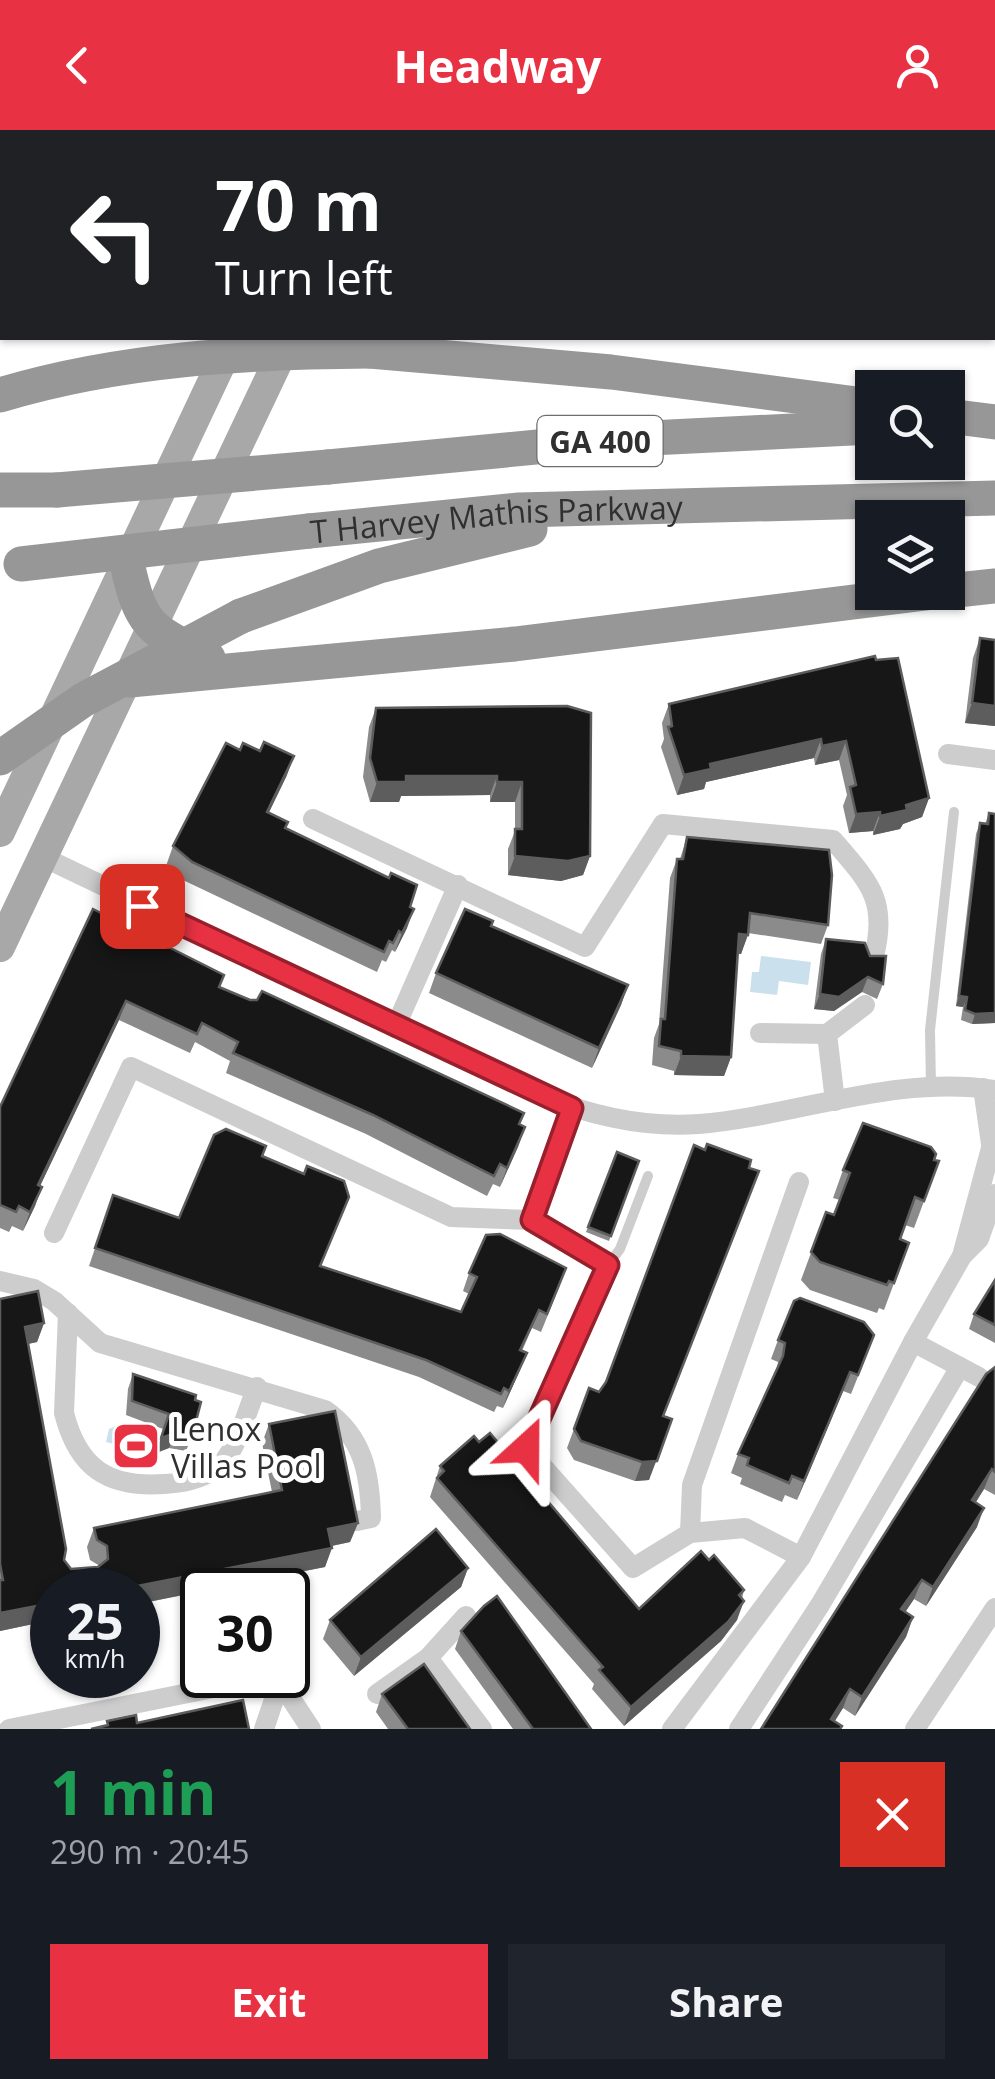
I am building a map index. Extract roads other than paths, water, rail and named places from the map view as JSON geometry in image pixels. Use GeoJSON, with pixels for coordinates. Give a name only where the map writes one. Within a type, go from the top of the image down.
{"type":"FeatureCollection","features":[{"type":"Feature","properties":{"kind":"highway"},"geometry":{"type":"LineString","coordinates":[[0,395],[146,363],[258,352],[370,350],[611,372],[855,404]]}},
{"type":"Feature","properties":{"kind":"highway"},"geometry":{"type":"LineString","coordinates":[[965,419],[995,425]]}},
{"type":"Feature","properties":{"kind":"highway"},"geometry":{"type":"LineString","coordinates":[[965,427],[995,425]]}},
{"type":"Feature","properties":{"kind":"highway","name":"T Harvey Mathis Parkway"},"geometry":{"type":"LineString","coordinates":[[0,490],[57,490],[610,440],[855,429]]}},
{"type":"Feature","properties":{"kind":"highway","name":"T Harvey Mathis Parkway"},"geometry":{"type":"LineString","coordinates":[[10,565],[520,510],[995,498]]}},
{"type":"Feature","properties":{"kind":"highway"},"geometry":{"type":"LineString","coordinates":[[0,758],[83,700],[241,616],[379,566],[470,541],[679,504]]}},
{"type":"Feature","properties":{"kind":"highway"},"geometry":{"type":"LineString","coordinates":[[128,563],[134,597],[152,631],[236,672]]}},
{"type":"Feature","properties":{"kind":"highway"},"geometry":{"type":"LineString","coordinates":[[965,589],[995,586]]}},
{"type":"Feature","properties":{"kind":"highway"},"geometry":{"type":"LineString","coordinates":[[130,680],[236,672],[855,601]]}},
{"type":"Feature","properties":{"kind":"main road"},"geometry":{"type":"LineString","coordinates":[[0,832],[233,340]]}},
{"type":"Feature","properties":{"kind":"main road"},"geometry":{"type":"LineString","coordinates":[[0,947],[288,340]]}},
{"type":"Feature","properties":{"kind":"street"},"geometry":{"type":"LineString","coordinates":[[948,754],[995,760]]}},
{"type":"Feature","properties":{"kind":"street"},"geometry":{"type":"LineString","coordinates":[[314,819],[584,947],[663,824],[834,840],[871,884],[875,895],[881,932],[873,960]]}},
{"type":"Feature","properties":{"kind":"street"},"geometry":{"type":"LineString","coordinates":[[43,858],[395,1028],[572,1108],[651,1124],[700,1124],[931,1089],[989,1089],[994,1153],[979,1238],[962,1256],[913,1342],[801,1557],[672,1729]]}},
{"type":"Feature","properties":{"kind":"street"},"geometry":{"type":"LineString","coordinates":[[395,1028],[458,885]]}},
{"type":"Feature","properties":{"kind":"street"},"geometry":{"type":"LineString","coordinates":[[760,1032],[826,1034],[865,1005]]}},
{"type":"Feature","properties":{"kind":"street"},"geometry":{"type":"LineString","coordinates":[[826,1034],[835,1101]]}},
{"type":"Feature","properties":{"kind":"street"},"geometry":{"type":"LineString","coordinates":[[54,1233],[131,1067],[450,1217],[532,1220],[608,1265],[526,1448],[634,1568],[690,1533],[745,1528],[801,1557]]}},
{"type":"Feature","properties":{"kind":"street"},"geometry":{"type":"LineString","coordinates":[[532,1220],[572,1108]]}},
{"type":"Feature","properties":{"kind":"street"},"geometry":{"type":"LineString","coordinates":[[690,1533],[692,1485],[799,1182]]}},
{"type":"Feature","properties":{"kind":"street"},"geometry":{"type":"LineString","coordinates":[[981,1214],[995,1194]]}},
{"type":"Feature","properties":{"kind":"street"},"geometry":{"type":"LineString","coordinates":[[0,1281],[34,1289],[100,1343],[314,1404],[348,1426],[357,1440],[371,1495],[372,1518],[357,1521]]}},
{"type":"Feature","properties":{"kind":"street"},"geometry":{"type":"LineString","coordinates":[[68,1313],[64,1413],[77,1452],[114,1480],[136,1486],[177,1483],[199,1478],[222,1464],[257,1387]]}},
{"type":"Feature","properties":{"kind":"street"},"geometry":{"type":"LineString","coordinates":[[739,1729],[969,1372],[913,1342]]}},
{"type":"Feature","properties":{"kind":"street"},"geometry":{"type":"LineString","coordinates":[[915,1729],[995,1608]]}},
{"type":"Feature","properties":{"kind":"street"},"geometry":{"type":"LineString","coordinates":[[377,1694],[428,1658],[466,1616]]}},
{"type":"Feature","properties":{"kind":"street"},"geometry":{"type":"LineString","coordinates":[[428,1658],[482,1729]]}},
{"type":"Feature","properties":{"kind":"street"},"geometry":{"type":"LineString","coordinates":[[9,1729],[88,1721],[180,1695]]}},
{"type":"Feature","properties":{"kind":"street"},"geometry":{"type":"LineString","coordinates":[[264,1729],[275,1698]]}},
{"type":"Feature","properties":{"kind":"street"},"geometry":{"type":"LineString","coordinates":[[291,1698],[311,1729]]}},
{"type":"Feature","properties":{"kind":"lane"},"geometry":{"type":"LineString","coordinates":[[931,1089],[930,1030],[954,812]]}},
{"type":"Feature","properties":{"kind":"lane"},"geometry":{"type":"LineString","coordinates":[[608,1265],[620,1249],[648,1176]]}},
{"type":"Feature","properties":{"kind":"water"},"geometry":{"type":"Polygon","coordinates":[[[761,956],[811,962],[808,985],[779,981],[777,995],[750,992],[752,972],[759,972],[761,956]]]}},
{"type":"Feature","properties":{"kind":"water","name":"Lenox Villas Pool"},"geometry":{"type":"Polygon","coordinates":[[[126,1422],[155,1453],[149,1468],[135,1467],[130,1448],[106,1442],[109,1429],[126,1422]]]}},
{"type":"Feature","properties":{"kind":"place","name":"Lenox Villas Pool"},"geometry":{"type":"Point","coordinates":[136,1446]}}]}
